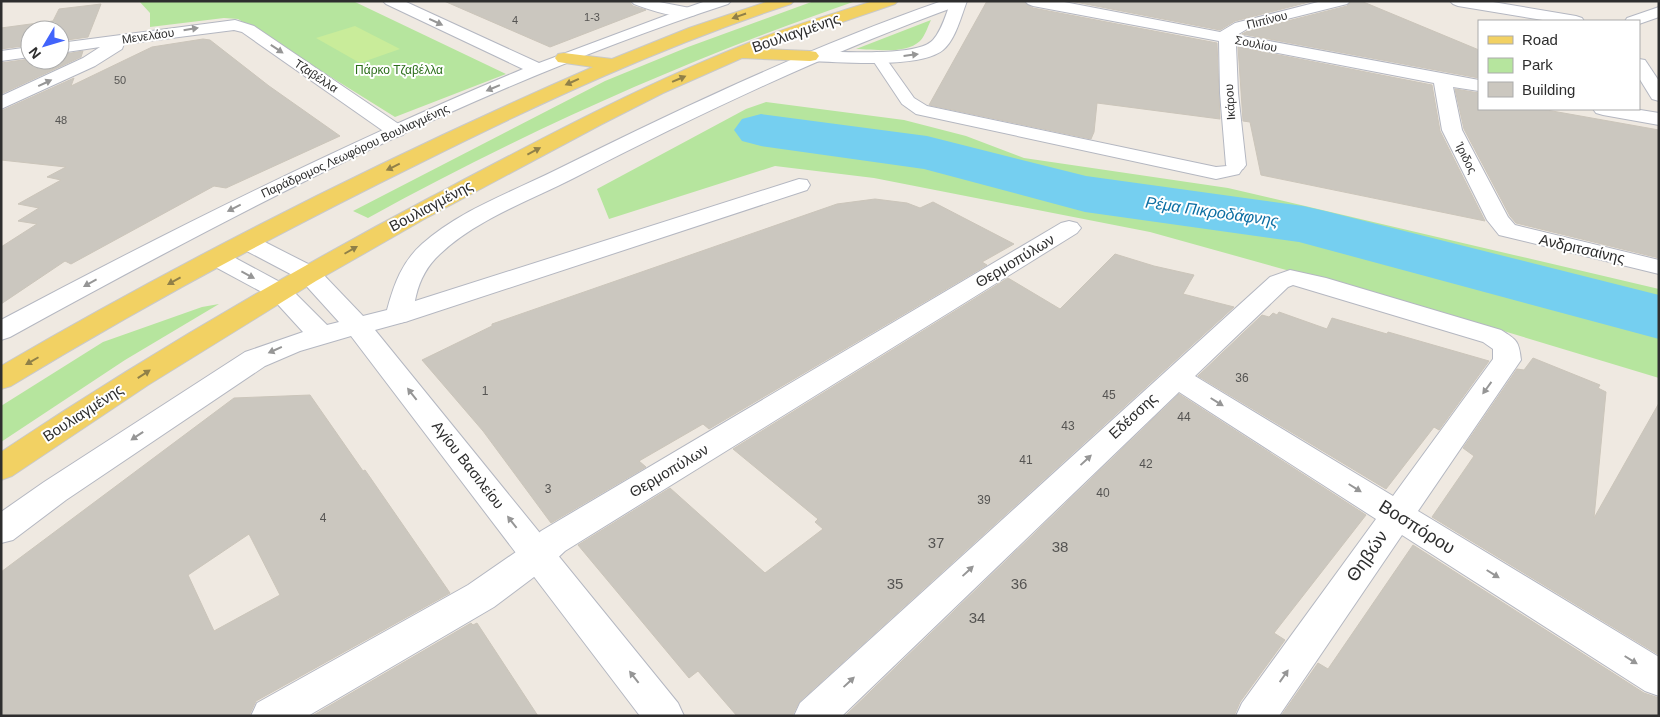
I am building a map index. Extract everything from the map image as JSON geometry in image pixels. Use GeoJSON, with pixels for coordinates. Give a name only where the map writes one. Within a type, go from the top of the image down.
{"type":"FeatureCollection","features":[{"type":"Feature","properties":{"kind":"main road"},"geometry":{"type":"LineString","coordinates":[[1,379],[97,323],[247,242],[487,121],[612,64],[716,24],[786,1]]}},
{"type":"Feature","properties":{"kind":"main road","name":"Βουλιαγμένης"},"geometry":{"type":"LineString","coordinates":[[1,468],[166,360],[309,274],[376,235],[593,120],[739,53],[788,34],[890,1]]}},
{"type":"Feature","properties":{"kind":"main road"},"geometry":{"type":"LineString","coordinates":[[739,53],[810,56]]}},
{"type":"Feature","properties":{"kind":"main road"},"geometry":{"type":"LineString","coordinates":[[564,58],[612,64]]}},
{"type":"Feature","properties":{"kind":"street"},"geometry":{"type":"LineString","coordinates":[[391,1],[538,69]]}},
{"type":"Feature","properties":{"kind":"street"},"geometry":{"type":"LineString","coordinates":[[639,1],[654,7],[685,6]]}},
{"type":"Feature","properties":{"kind":"street","name":"Παράδρομος Λεωφόρου Βουλιαγμένης"},"geometry":{"type":"LineString","coordinates":[[1,331],[121,266],[231,210],[396,131],[685,6],[723,1]]}},
{"type":"Feature","properties":{"kind":"street"},"geometry":{"type":"LineString","coordinates":[[399,315],[407,279],[422,258],[453,232],[631,140],[750,82],[894,23],[959,1]]}},
{"type":"Feature","properties":{"kind":"street"},"geometry":{"type":"LineString","coordinates":[[810,56],[914,55],[934,49],[941,42],[959,1]]}},
{"type":"Feature","properties":{"kind":"street","name":"Σουλίου"},"geometry":{"type":"LineString","coordinates":[[1032,1],[1478,86]]}},
{"type":"Feature","properties":{"kind":"street","name":"Πιπίνου"},"geometry":{"type":"LineString","coordinates":[[1227,39],[1227,34],[1230,30],[1241,26],[1342,1]]}},
{"type":"Feature","properties":{"kind":"street"},"geometry":{"type":"LineString","coordinates":[[1458,1],[1569,20]]}},
{"type":"Feature","properties":{"kind":"street"},"geometry":{"type":"LineString","coordinates":[[1516,1],[1536,15]]}},
{"type":"Feature","properties":{"kind":"street"},"geometry":{"type":"LineString","coordinates":[[1655,1],[1659,3]]}},
{"type":"Feature","properties":{"kind":"street"},"geometry":{"type":"LineString","coordinates":[[1636,20],[1659,12]]}},
{"type":"Feature","properties":{"kind":"street","name":"Μενελάου"},"geometry":{"type":"LineString","coordinates":[[70,47],[235,25]]}},
{"type":"Feature","properties":{"kind":"street","name":"Τζαβέλλα"},"geometry":{"type":"LineString","coordinates":[[235,25],[248,29],[396,131]]}},
{"type":"Feature","properties":{"kind":"street"},"geometry":{"type":"LineString","coordinates":[[1,104],[89,62],[126,39]]}},
{"type":"Feature","properties":{"kind":"street","name":"Ικάρου"},"geometry":{"type":"LineString","coordinates":[[1227,39],[1229,93],[1236,165]]}},
{"type":"Feature","properties":{"kind":"street"},"geometry":{"type":"LineString","coordinates":[[1,56],[20,53]]}},
{"type":"Feature","properties":{"kind":"street"},"geometry":{"type":"LineString","coordinates":[[1640,66],[1659,95]]}},
{"type":"Feature","properties":{"kind":"street","name":"Ίριδος"},"geometry":{"type":"LineString","coordinates":[[1443,80],[1452,130],[1498,220],[1506,230]]}},
{"type":"Feature","properties":{"kind":"street"},"geometry":{"type":"LineString","coordinates":[[1609,110],[1659,119]]}},
{"type":"Feature","properties":{"kind":"street"},"geometry":{"type":"LineString","coordinates":[[1,530],[55,491],[237,369],[282,346],[399,315],[799,185]]}},
{"type":"Feature","properties":{"kind":"street","name":"Θερμοπύλων"},"geometry":{"type":"LineString","coordinates":[[271,716],[481,596],[538,555],[553,541],[1069,228]]}},
{"type":"Feature","properties":{"kind":"street","name":"Ανδριτσαίνης"},"geometry":{"type":"LineString","coordinates":[[1506,230],[1659,267]]}},
{"type":"Feature","properties":{"kind":"street","name":"Αγίου Βασιλείου"},"geometry":{"type":"LineString","coordinates":[[247,242],[309,274],[358,326],[664,716]]}},
{"type":"Feature","properties":{"kind":"street"},"geometry":{"type":"LineString","coordinates":[[217,258],[280,292],[321,335]]}},
{"type":"Feature","properties":{"kind":"street","name":"Εδέσσης"},"geometry":{"type":"LineString","coordinates":[[814,716],[1175,377],[1279,282],[1290,277],[1317,283],[1492,336],[1506,345]]}},
{"type":"Feature","properties":{"kind":"street","name":"Θηβών"},"geometry":{"type":"LineString","coordinates":[[1256,716],[1396,514],[1507,360],[1506,345]]}},
{"type":"Feature","properties":{"kind":"street","name":"Βοσπόρου"},"geometry":{"type":"LineString","coordinates":[[1175,377],[1659,678]]}},
{"type":"Feature","properties":{"kind":"lane"},"geometry":{"type":"LineString","coordinates":[[878,56],[908,101],[922,110],[1216,173],[1233,170],[1236,165]]}},
{"type":"Feature","properties":{"kind":"green space","name":"Πάρκο Τζαβέλλα"},"geometry":{"type":"Polygon","coordinates":[[[139,1],[353,1],[506,74],[395,117],[238,19],[224,18],[150,27],[150,13],[139,1]]]}},
{"type":"Feature","properties":{"kind":"green space"},"geometry":{"type":"Polygon","coordinates":[[[814,1],[856,1],[730,47],[607,99],[486,156],[368,218],[353,211],[605,81],[688,47],[814,1]]]}},
{"type":"Feature","properties":{"kind":"green space"},"geometry":{"type":"Polygon","coordinates":[[[931,20],[922,39],[914,45],[898,50],[856,49],[931,20]]]}},
{"type":"Feature","properties":{"kind":"green space"},"geometry":{"type":"Polygon","coordinates":[[[355,26],[400,49],[360,63],[316,38],[355,26]]]}},
{"type":"Feature","properties":{"kind":"green space"},"geometry":{"type":"Polygon","coordinates":[[[766,102],[904,120],[966,136],[1024,158],[1228,188],[1659,289],[1659,378],[1477,323],[1150,232],[874,178],[775,166],[609,219],[597,189],[746,109],[766,102]]]}},
{"type":"Feature","properties":{"kind":"green space"},"geometry":{"type":"Polygon","coordinates":[[[219,304],[125,360],[1,442],[1,406],[103,342],[202,307],[219,304]]]}},
{"type":"Feature","properties":{"kind":"building"},"geometry":{"type":"Polygon","coordinates":[[[444,1],[629,1],[633,6],[646,10],[550,47],[444,1]]]}},
{"type":"Feature","properties":{"kind":"building"},"geometry":{"type":"Polygon","coordinates":[[[987,1],[1023,1],[1033,8],[1217,43],[1220,119],[1097,103],[1094,132],[1091,139],[929,105],[987,1]]]}},
{"type":"Feature","properties":{"kind":"building"},"geometry":{"type":"Polygon","coordinates":[[[1070,1],[1313,1],[1235,21],[1220,30],[1070,1]]]}},
{"type":"Feature","properties":{"kind":"building"},"geometry":{"type":"Polygon","coordinates":[[[1352,1],[1361,1],[1478,50],[1478,78],[1242,34],[1347,6],[1352,1]]]}},
{"type":"Feature","properties":{"kind":"building"},"geometry":{"type":"Polygon","coordinates":[[[101,4],[88,37],[70,40],[70,20],[54,20],[59,9],[101,4]]]}},
{"type":"Feature","properties":{"kind":"building"},"geometry":{"type":"Polygon","coordinates":[[[20,25],[20,46],[1,49],[1,28],[20,25]]]}},
{"type":"Feature","properties":{"kind":"building"},"geometry":{"type":"Polygon","coordinates":[[[203,39],[210,40],[269,86],[340,136],[226,188],[214,186],[71,264],[65,261],[1,304],[1,247],[37,224],[18,221],[39,208],[18,204],[61,180],[47,177],[66,167],[1,160],[1,111],[74,78],[71,86],[152,47],[203,39]]]}},
{"type":"Feature","properties":{"kind":"building"},"geometry":{"type":"Polygon","coordinates":[[[1238,47],[1432,85],[1440,131],[1485,221],[1261,175],[1250,122],[1243,121],[1238,47]]]}},
{"type":"Feature","properties":{"kind":"building"},"geometry":{"type":"Polygon","coordinates":[[[83,51],[81,57],[70,62],[70,53],[83,51]]]}},
{"type":"Feature","properties":{"kind":"building"},"geometry":{"type":"Polygon","coordinates":[[[20,60],[20,70],[53,70],[1,94],[1,63],[20,60]]]}},
{"type":"Feature","properties":{"kind":"building"},"geometry":{"type":"Polygon","coordinates":[[[1455,89],[1478,93],[1478,110],[1547,110],[1659,130],[1659,258],[1516,223],[1510,216],[1464,129],[1455,89]]]}},
{"type":"Feature","properties":{"kind":"building"},"geometry":{"type":"Polygon","coordinates":[[[875,199],[907,203],[920,208],[933,202],[1014,244],[982,262],[987,265],[709,429],[703,424],[639,461],[646,467],[551,523],[483,431],[422,360],[492,326],[492,324],[837,204],[875,199]]]}},
{"type":"Feature","properties":{"kind":"building"},"geometry":{"type":"Polygon","coordinates":[[[1115,254],[1154,266],[1194,275],[1183,294],[1234,307],[799,702],[792,716],[737,716],[698,671],[689,678],[578,545],[670,488],[765,573],[823,529],[815,522],[818,519],[733,449],[1008,278],[1060,309],[1115,254]]]}},
{"type":"Feature","properties":{"kind":"building"},"geometry":{"type":"Polygon","coordinates":[[[1279,312],[1327,329],[1332,318],[1489,361],[1439,430],[1434,427],[1386,489],[1198,376],[1262,315],[1269,317],[1273,313],[1277,315],[1279,312]]]}},
{"type":"Feature","properties":{"kind":"building"},"geometry":{"type":"Polygon","coordinates":[[[1533,358],[1600,385],[1598,388],[1606,392],[1594,518],[1659,403],[1659,655],[1432,517],[1474,456],[1463,448],[1517,369],[1524,370],[1533,358]]]}},
{"type":"Feature","properties":{"kind":"building"},"geometry":{"type":"Polygon","coordinates":[[[1179,394],[1366,515],[1274,633],[1285,640],[1240,702],[1234,716],[845,716],[1179,394]]]}},
{"type":"Feature","properties":{"kind":"building"},"geometry":{"type":"Polygon","coordinates":[[[310,395],[363,471],[365,470],[450,593],[256,701],[249,716],[1,716],[1,572],[234,398],[310,395]],[[249,534],[188,575],[214,631],[280,595],[249,534]]]}},
{"type":"Feature","properties":{"kind":"building"},"geometry":{"type":"Polygon","coordinates":[[[1413,545],[1644,693],[1659,698],[1659,716],[1281,716],[1318,663],[1328,669],[1413,545]]]}},
{"type":"Feature","properties":{"kind":"building"},"geometry":{"type":"Polygon","coordinates":[[[471,623],[473,625],[477,623],[538,716],[312,716],[471,623]]]}},
{"type":"Feature","properties":{"kind":"waterway","name":"Ρέμα Πικροδάφνης"},"geometry":{"type":"LineString","coordinates":[[761,130],[927,153],[1085,194],[1303,224],[1659,317]]}}]}
